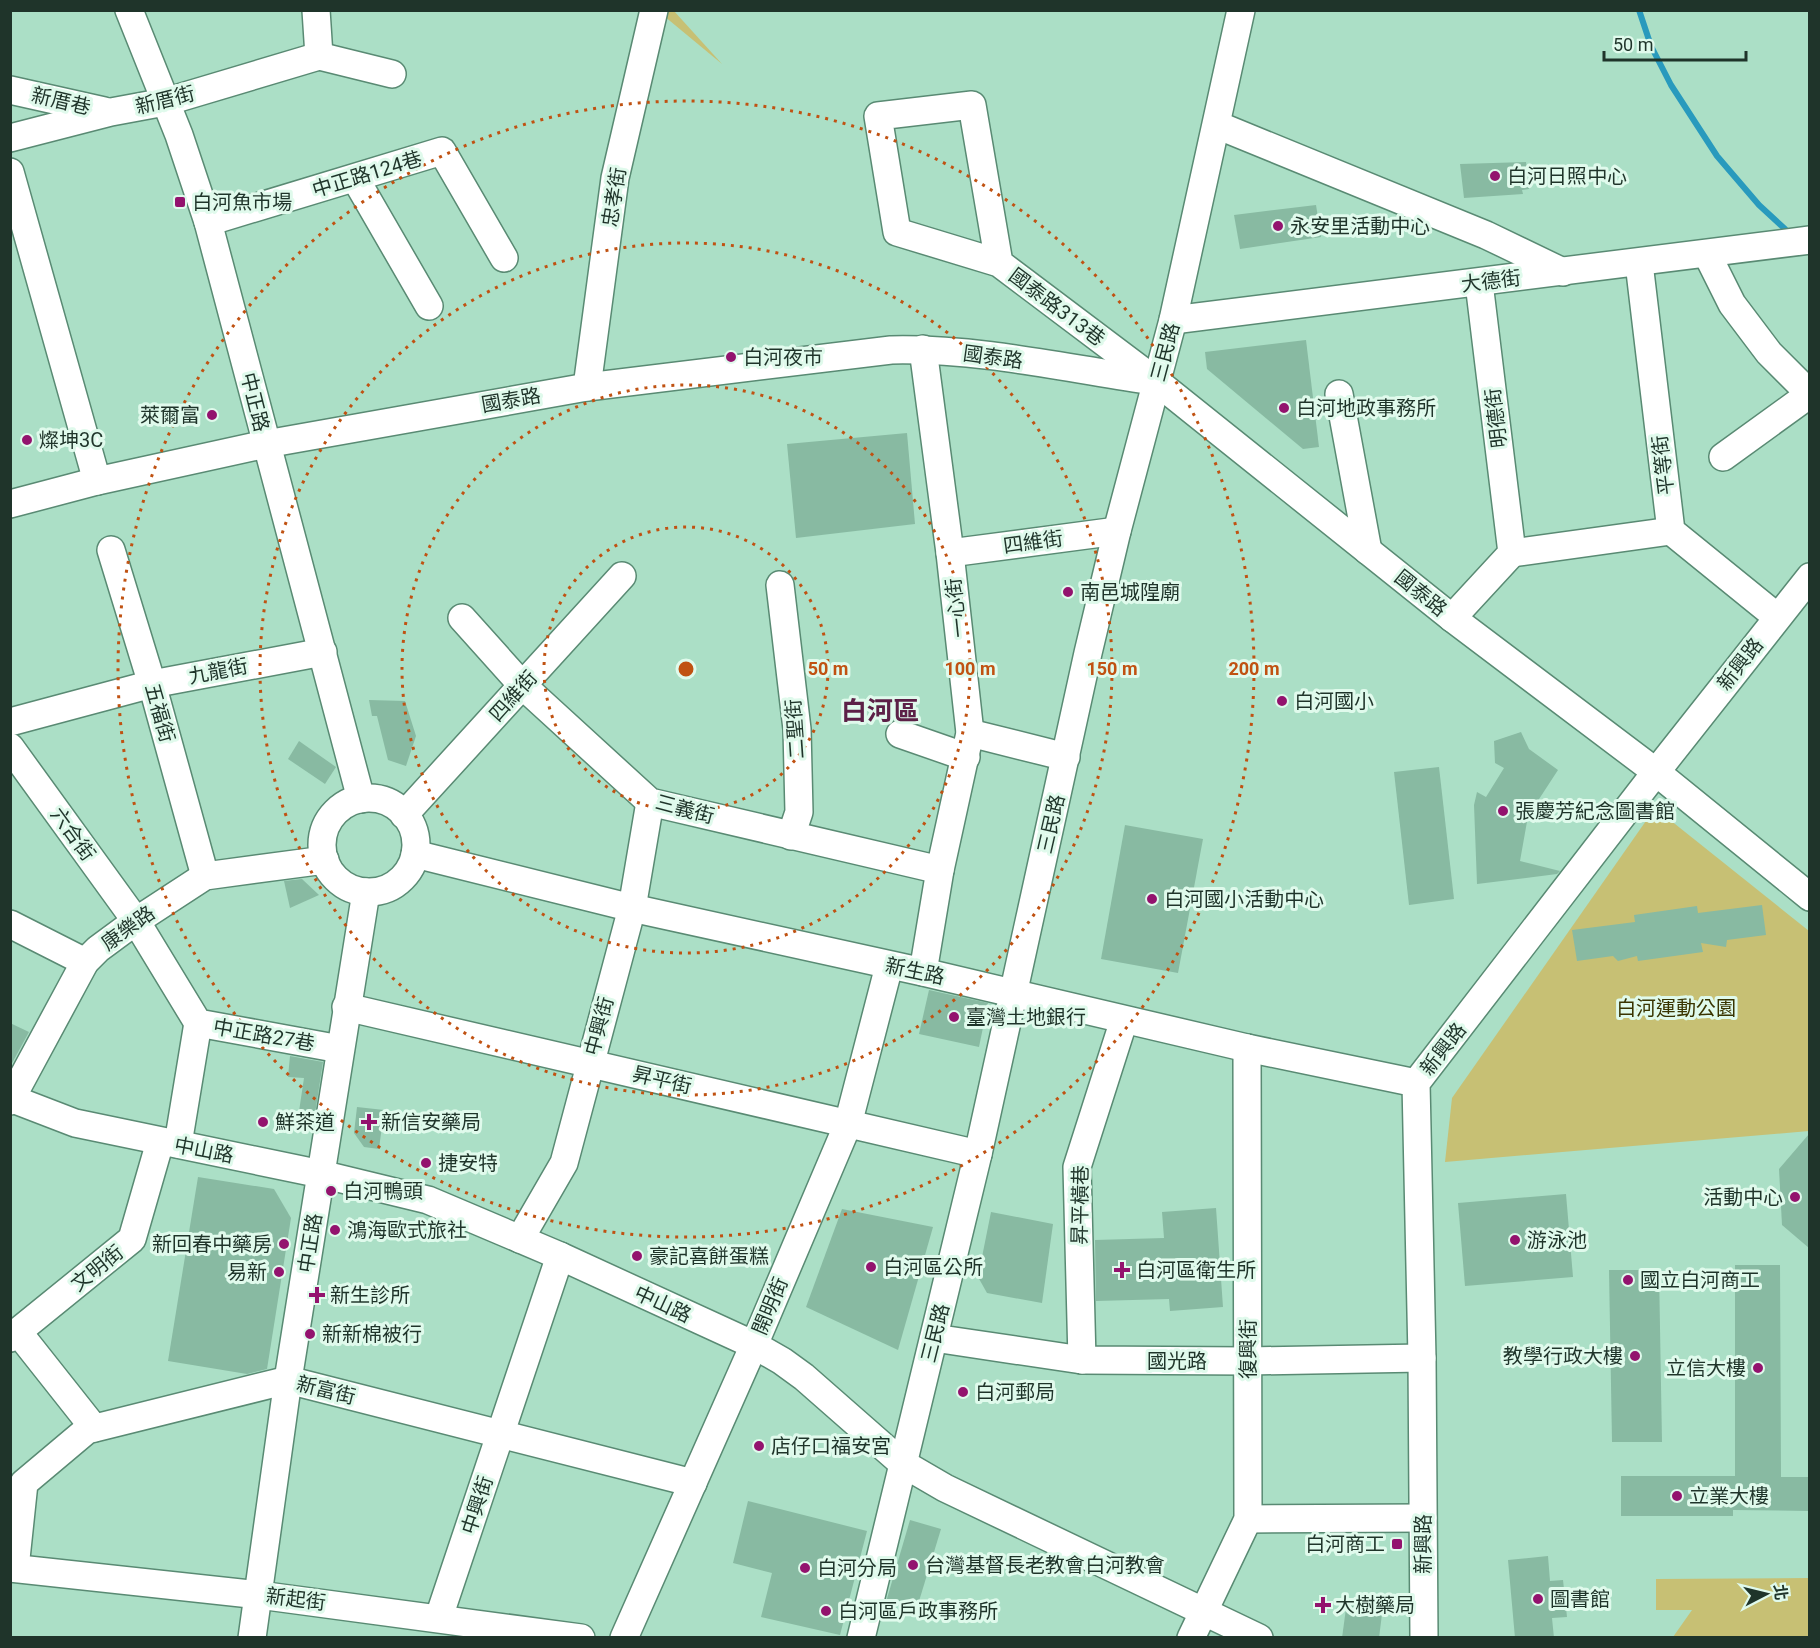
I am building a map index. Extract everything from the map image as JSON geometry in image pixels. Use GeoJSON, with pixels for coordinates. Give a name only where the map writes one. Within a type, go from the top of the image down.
{"type":"FeatureCollection","features":[{"type":"Feature","properties":{"kind":"street","name":"中正路"},"geometry":{"type":"LineString","coordinates":[[129,10],[179,135],[208,222],[361,799]]}},
{"type":"Feature","properties":{"kind":"street"},"geometry":{"type":"LineString","coordinates":[[316,10],[319,56],[392,74]]}},
{"type":"Feature","properties":{"kind":"street","name":"忠孝街"},"geometry":{"type":"LineString","coordinates":[[587,387],[615,178],[654,10]]}},
{"type":"Feature","properties":{"kind":"street","name":"三民路"},"geometry":{"type":"LineString","coordinates":[[861,1638],[978,1155],[1088,653],[1117,531],[1173,320],[1241,10]]}},
{"type":"Feature","properties":{"kind":"street","name":"新厝街"},"geometry":{"type":"LineString","coordinates":[[10,138],[111,112],[165,102],[319,56]]}},
{"type":"Feature","properties":{"kind":"street","name":"新厝巷"},"geometry":{"type":"LineString","coordinates":[[10,90],[111,112]]}},
{"type":"Feature","properties":{"kind":"street","name":"國泰路313巷"},"geometry":{"type":"LineString","coordinates":[[999,263],[972,105],[878,116],[897,232],[999,263],[1157,382]]}},
{"type":"Feature","properties":{"kind":"street"},"geometry":{"type":"LineString","coordinates":[[1217,125],[1486,235],[1563,272]]}},
{"type":"Feature","properties":{"kind":"street","name":"中正路124巷"},"geometry":{"type":"LineString","coordinates":[[208,222],[442,151],[504,258]]}},
{"type":"Feature","properties":{"kind":"street"},"geometry":{"type":"LineString","coordinates":[[10,172],[96,481]]}},
{"type":"Feature","properties":{"kind":"street"},"geometry":{"type":"LineString","coordinates":[[355,178],[429,306]]}},
{"type":"Feature","properties":{"kind":"street","name":"大德街"},"geometry":{"type":"LineString","coordinates":[[1173,320],[1809,240]]}},
{"type":"Feature","properties":{"kind":"street"},"geometry":{"type":"LineString","coordinates":[[1707,254],[1732,304],[1769,353],[1809,394],[1723,458]]}},
{"type":"Feature","properties":{"kind":"street","name":"平等街"},"geometry":{"type":"LineString","coordinates":[[1639,263],[1671,531]]}},
{"type":"Feature","properties":{"kind":"street","name":"明德街"},"geometry":{"type":"LineString","coordinates":[[1479,283],[1512,553]]}},
{"type":"Feature","properties":{"kind":"street","name":"國泰路"},"geometry":{"type":"LineString","coordinates":[[10,504],[96,481],[266,444],[587,387],[891,350],[923,349],[960,352],[1157,382],[1452,618],[1656,772],[1809,897]]}},
{"type":"Feature","properties":{"kind":"street","name":"一心街"},"geometry":{"type":"LineString","coordinates":[[923,349],[950,553],[968,745],[940,870],[923,972]]}},
{"type":"Feature","properties":{"kind":"street"},"geometry":{"type":"LineString","coordinates":[[1339,394],[1368,551]]}},
{"type":"Feature","properties":{"kind":"street","name":"四維街"},"geometry":{"type":"LineString","coordinates":[[950,553],[1117,531]]}},
{"type":"Feature","properties":{"kind":"street"},"geometry":{"type":"LineString","coordinates":[[1452,618],[1512,553],[1671,531],[1777,617]]}},
{"type":"Feature","properties":{"kind":"street","name":"五福街"},"geometry":{"type":"LineString","coordinates":[[111,550],[152,684],[206,876]]}},
{"type":"Feature","properties":{"kind":"street","name":"四維街"},"geometry":{"type":"LineString","coordinates":[[404,815],[621,576]]}},
{"type":"Feature","properties":{"kind":"street","name":"新興路"},"geometry":{"type":"LineString","coordinates":[[1424,1638],[1422,1358],[1416,1083],[1809,577]]}},
{"type":"Feature","properties":{"kind":"street","name":"二聖街"},"geometry":{"type":"LineString","coordinates":[[780,585],[797,729],[799,812],[791,836]]}},
{"type":"Feature","properties":{"kind":"street","name":"三義街"},"geometry":{"type":"LineString","coordinates":[[462,618],[522,685],[650,802],[940,870]]}},
{"type":"Feature","properties":{"kind":"street","name":"九龍街"},"geometry":{"type":"LineString","coordinates":[[10,722],[152,684],[323,652]]}},
{"type":"Feature","properties":{"kind":"street"},"geometry":{"type":"LineString","coordinates":[[900,734],[1066,757]]}},
{"type":"Feature","properties":{"kind":"street","name":"六合街"},"geometry":{"type":"LineString","coordinates":[[10,747],[136,921]]}},
{"type":"Feature","properties":{"kind":"street"},"geometry":{"type":"LineString","coordinates":[[361,799],[385,801],[404,815],[412,827],[415,854],[403,878],[379,891],[366,892],[352,889],[330,872],[322,847],[324,833],[329,821],[348,803],[361,799]]}},
{"type":"Feature","properties":{"kind":"street","name":"中興街"},"geometry":{"type":"LineString","coordinates":[[520,1239],[564,1163],[589,1062],[632,908],[650,802]]}},
{"type":"Feature","properties":{"kind":"street","name":"新生路"},"geometry":{"type":"LineString","coordinates":[[415,854],[632,908],[923,972],[1247,1048],[1416,1083]]}},
{"type":"Feature","properties":{"kind":"street","name":"康樂路"},"geometry":{"type":"LineString","coordinates":[[11,1099],[85,962],[136,921],[206,876],[325,860]]}},
{"type":"Feature","properties":{"kind":"street","name":"中正路"},"geometry":{"type":"LineString","coordinates":[[252,1638],[288,1380],[366,892]]}},
{"type":"Feature","properties":{"kind":"street","name":"中正路27巷"},"geometry":{"type":"LineString","coordinates":[[136,921],[198,1023],[340,1049]]}},
{"type":"Feature","properties":{"kind":"street"},"geometry":{"type":"LineString","coordinates":[[10,924],[85,962]]}},
{"type":"Feature","properties":{"kind":"street","name":"開明街"},"geometry":{"type":"LineString","coordinates":[[624,1638],[754,1345],[848,1124],[889,966]]}},
{"type":"Feature","properties":{"kind":"street","name":"昇平街"},"geometry":{"type":"LineString","coordinates":[[346,1007],[589,1062],[978,1155]]}},
{"type":"Feature","properties":{"kind":"street","name":"昇平橫巷"},"geometry":{"type":"LineString","coordinates":[[1082,1360],[1077,1167],[1124,1020]]}},
{"type":"Feature","properties":{"kind":"street","name":"文明街"},"geometry":{"type":"LineString","coordinates":[[14,1335],[132,1239],[169,1143],[198,1023]]}},
{"type":"Feature","properties":{"kind":"street","name":"復興街"},"geometry":{"type":"LineString","coordinates":[[1191,1638],[1248,1519],[1247,1048]]}},
{"type":"Feature","properties":{"kind":"street","name":"中山路"},"geometry":{"type":"LineString","coordinates":[[11,1099],[75,1123],[321,1174],[428,1200],[560,1256],[754,1345],[782,1361],[804,1377],[903,1463],[945,1488],[1259,1638]]}},
{"type":"Feature","properties":{"kind":"street","name":"中興街"},"geometry":{"type":"LineString","coordinates":[[440,1617],[560,1256]]}},
{"type":"Feature","properties":{"kind":"street"},"geometry":{"type":"LineString","coordinates":[[14,1335],[94,1428]]}},
{"type":"Feature","properties":{"kind":"street","name":"國光路"},"geometry":{"type":"LineString","coordinates":[[934,1338],[1082,1360],[1249,1361],[1422,1358]]}},
{"type":"Feature","properties":{"kind":"street","name":"新富街"},"geometry":{"type":"LineString","coordinates":[[13,1568],[17,1475],[87,1430],[288,1380],[693,1483]]}},
{"type":"Feature","properties":{"kind":"street"},"geometry":{"type":"LineString","coordinates":[[1248,1519],[1423,1518]]}},
{"type":"Feature","properties":{"kind":"street","name":"新起街"},"geometry":{"type":"LineString","coordinates":[[13,1568],[440,1617],[507,1633],[581,1638]]}},
{"type":"Feature","properties":{"kind":"green space"},"geometry":{"type":"Polygon","coordinates":[[[658,11],[674,11],[722,64],[658,11]]]}},
{"type":"Feature","properties":{"kind":"green space","name":"白河運動公園"},"geometry":{"type":"Polygon","coordinates":[[[1655,808],[1809,931],[1809,1131],[1445,1162],[1452,1098],[1655,808]]]}},
{"type":"Feature","properties":{"kind":"green space"},"geometry":{"type":"Polygon","coordinates":[[[1809,1578],[1809,1637],[1673,1637],[1692,1610],[1656,1610],[1656,1579],[1809,1578]]]}},
{"type":"Feature","properties":{"kind":"building","name":"白河日照中心"},"geometry":{"type":"Polygon","coordinates":[[[1526,162],[1529,189],[1522,190],[1523,194],[1464,198],[1460,164],[1526,162]]]}},
{"type":"Feature","properties":{"kind":"building","name":"永安里活動中心"},"geometry":{"type":"Polygon","coordinates":[[[1316,205],[1321,237],[1240,249],[1234,215],[1316,205]]]}},
{"type":"Feature","properties":{"kind":"building","name":"白河地政事務所"},"geometry":{"type":"Polygon","coordinates":[[[1306,340],[1319,447],[1303,449],[1207,369],[1205,352],[1306,340]]]}},
{"type":"Feature","properties":{"kind":"building"},"geometry":{"type":"Polygon","coordinates":[[[907,433],[915,524],[796,538],[787,444],[907,433]]]}},
{"type":"Feature","properties":{"kind":"building"},"geometry":{"type":"Polygon","coordinates":[[[369,700],[405,701],[416,736],[406,766],[388,760],[377,716],[372,716],[369,700]]]}},
{"type":"Feature","properties":{"kind":"building","name":"張慶芳紀念圖書館"},"geometry":{"type":"Polygon","coordinates":[[[1521,732],[1529,749],[1558,770],[1528,816],[1520,861],[1560,871],[1557,874],[1477,884],[1474,805],[1477,792],[1486,797],[1504,768],[1495,763],[1494,741],[1521,732]]]}},
{"type":"Feature","properties":{"kind":"building"},"geometry":{"type":"Polygon","coordinates":[[[299,741],[336,767],[325,784],[288,759],[299,741]]]}},
{"type":"Feature","properties":{"kind":"building"},"geometry":{"type":"Polygon","coordinates":[[[1439,767],[1454,899],[1409,905],[1394,772],[1439,767]]]}},
{"type":"Feature","properties":{"kind":"building","name":"白河國小活動中心"},"geometry":{"type":"Polygon","coordinates":[[[1125,825],[1203,839],[1178,973],[1101,959],[1125,825]]]}},
{"type":"Feature","properties":{"kind":"building"},"geometry":{"type":"Polygon","coordinates":[[[302,879],[319,895],[290,908],[284,881],[302,879]]]}},
{"type":"Feature","properties":{"kind":"building"},"geometry":{"type":"Polygon","coordinates":[[[1762,905],[1766,935],[1727,940],[1726,947],[1701,943],[1703,952],[1638,961],[1637,956],[1618,961],[1613,956],[1577,961],[1572,930],[1635,922],[1634,915],[1697,906],[1698,913],[1762,905]]]}},
{"type":"Feature","properties":{"kind":"building","name":"臺灣土地銀行"},"geometry":{"type":"Polygon","coordinates":[[[929,990],[988,1003],[979,1047],[919,1034],[929,990]]]}},
{"type":"Feature","properties":{"kind":"building"},"geometry":{"type":"Polygon","coordinates":[[[10,1023],[29,1032],[10,1067],[10,1023]]]}},
{"type":"Feature","properties":{"kind":"building"},"geometry":{"type":"Polygon","coordinates":[[[290,1056],[323,1062],[314,1120],[298,1118],[304,1078],[288,1077],[290,1056]]]}},
{"type":"Feature","properties":{"kind":"building","name":"新信安藥局"},"geometry":{"type":"Polygon","coordinates":[[[357,1107],[384,1110],[379,1149],[364,1147],[354,1133],[357,1107]]]}},
{"type":"Feature","properties":{"kind":"building","name":"活動中心"},"geometry":{"type":"Polygon","coordinates":[[[1809,1134],[1809,1248],[1782,1225],[1779,1169],[1809,1134]]]}},
{"type":"Feature","properties":{"kind":"building"},"geometry":{"type":"Polygon","coordinates":[[[198,1177],[274,1189],[291,1218],[267,1369],[247,1374],[168,1361],[198,1177]]]}},
{"type":"Feature","properties":{"kind":"building","name":"游泳池"},"geometry":{"type":"Polygon","coordinates":[[[1566,1194],[1573,1277],[1465,1286],[1458,1203],[1566,1194]]]}},
{"type":"Feature","properties":{"kind":"building"},"geometry":{"type":"Polygon","coordinates":[[[1216,1208],[1223,1307],[1170,1311],[1169,1299],[1096,1301],[1095,1240],[1164,1238],[1162,1212],[1216,1208]]]}},
{"type":"Feature","properties":{"kind":"building","name":"白河區公所"},"geometry":{"type":"Polygon","coordinates":[[[842,1209],[933,1227],[898,1350],[806,1307],[842,1209]]]}},
{"type":"Feature","properties":{"kind":"building"},"geometry":{"type":"Polygon","coordinates":[[[991,1212],[1053,1224],[1042,1303],[987,1293],[978,1277],[991,1212]]]}},
{"type":"Feature","properties":{"kind":"building"},"geometry":{"type":"Polygon","coordinates":[[[1735,1265],[1780,1265],[1781,1477],[1809,1477],[1809,1511],[1733,1510],[1733,1516],[1621,1516],[1621,1476],[1735,1476],[1735,1265]]]}},
{"type":"Feature","properties":{"kind":"building","name":"教學行政大樓"},"geometry":{"type":"Polygon","coordinates":[[[1609,1270],[1659,1270],[1662,1442],[1612,1442],[1609,1270]]]}},
{"type":"Feature","properties":{"kind":"building","name":"白河分局"},"geometry":{"type":"Polygon","coordinates":[[[748,1501],[867,1531],[840,1635],[761,1617],[772,1573],[733,1563],[748,1501]]]}},
{"type":"Feature","properties":{"kind":"building","name":"台灣基督長老教會白河教會"},"geometry":{"type":"Polygon","coordinates":[[[910,1520],[941,1529],[916,1611],[886,1602],[910,1520]]]}},
{"type":"Feature","properties":{"kind":"building","name":"圖書館"},"geometry":{"type":"Polygon","coordinates":[[[1548,1556],[1550,1581],[1563,1580],[1567,1617],[1552,1618],[1554,1638],[1515,1638],[1508,1560],[1548,1556]]]}},
{"type":"Feature","properties":{"kind":"building"},"geometry":{"type":"Polygon","coordinates":[[[1347,1601],[1383,1606],[1379,1638],[1342,1638],[1347,1601]]]}},
{"type":"Feature","properties":{"kind":"waterway"},"geometry":{"type":"LineString","coordinates":[[1639,10],[1651,46],[1671,85],[1717,156],[1759,205],[1785,229]]}},
{"type":"Feature","properties":{"kind":"place","name":"白河日照中心"},"geometry":{"type":"Point","coordinates":[1495,176]}},
{"type":"Feature","properties":{"kind":"place","name":"白河魚市場"},"geometry":{"type":"Point","coordinates":[180,202]}},
{"type":"Feature","properties":{"kind":"place","name":"永安里活動中心"},"geometry":{"type":"Point","coordinates":[1278,226]}},
{"type":"Feature","properties":{"kind":"place","name":"白河夜市"},"geometry":{"type":"Point","coordinates":[731,357]}},
{"type":"Feature","properties":{"kind":"place","name":"白河地政事務所"},"geometry":{"type":"Point","coordinates":[1284,408]}},
{"type":"Feature","properties":{"kind":"place","name":"萊爾富"},"geometry":{"type":"Point","coordinates":[212,415]}},
{"type":"Feature","properties":{"kind":"place","name":"燦坤3C"},"geometry":{"type":"Point","coordinates":[27,440]}},
{"type":"Feature","properties":{"kind":"place","name":"南邑城隍廟"},"geometry":{"type":"Point","coordinates":[1068,592]}},
{"type":"Feature","properties":{"kind":"place","name":"白河國小"},"geometry":{"type":"Point","coordinates":[1282,701]}},
{"type":"Feature","properties":{"kind":"place","name":"張慶芳紀念圖書館"},"geometry":{"type":"Point","coordinates":[1503,811]}},
{"type":"Feature","properties":{"kind":"place","name":"白河國小活動中心"},"geometry":{"type":"Point","coordinates":[1152,899]}},
{"type":"Feature","properties":{"kind":"place","name":"臺灣土地銀行"},"geometry":{"type":"Point","coordinates":[954,1017]}},
{"type":"Feature","properties":{"kind":"place","name":"鮮茶道"},"geometry":{"type":"Point","coordinates":[263,1122]}},
{"type":"Feature","properties":{"kind":"place","name":"新信安藥局"},"geometry":{"type":"Point","coordinates":[369,1122]}},
{"type":"Feature","properties":{"kind":"place","name":"捷安特"},"geometry":{"type":"Point","coordinates":[426,1163]}},
{"type":"Feature","properties":{"kind":"place","name":"白河鴨頭"},"geometry":{"type":"Point","coordinates":[331,1191]}},
{"type":"Feature","properties":{"kind":"place","name":"活動中心"},"geometry":{"type":"Point","coordinates":[1795,1197]}},
{"type":"Feature","properties":{"kind":"place","name":"鴻海歐式旅社"},"geometry":{"type":"Point","coordinates":[335,1230]}},
{"type":"Feature","properties":{"kind":"place","name":"游泳池"},"geometry":{"type":"Point","coordinates":[1515,1240]}},
{"type":"Feature","properties":{"kind":"place","name":"新回春中藥房"},"geometry":{"type":"Point","coordinates":[284,1244]}},
{"type":"Feature","properties":{"kind":"place","name":"豪記喜餅蛋糕"},"geometry":{"type":"Point","coordinates":[637,1256]}},
{"type":"Feature","properties":{"kind":"place","name":"白河區公所"},"geometry":{"type":"Point","coordinates":[871,1267]}},
{"type":"Feature","properties":{"kind":"place","name":"白河區衛生所"},"geometry":{"type":"Point","coordinates":[1122,1270]}},
{"type":"Feature","properties":{"kind":"place","name":"易新"},"geometry":{"type":"Point","coordinates":[279,1272]}},
{"type":"Feature","properties":{"kind":"place","name":"國立白河商工"},"geometry":{"type":"Point","coordinates":[1628,1280]}},
{"type":"Feature","properties":{"kind":"place","name":"新生診所"},"geometry":{"type":"Point","coordinates":[317,1295]}},
{"type":"Feature","properties":{"kind":"place","name":"新新棉被行"},"geometry":{"type":"Point","coordinates":[310,1334]}},
{"type":"Feature","properties":{"kind":"place","name":"教學行政大樓"},"geometry":{"type":"Point","coordinates":[1635,1356]}},
{"type":"Feature","properties":{"kind":"place","name":"立信大樓"},"geometry":{"type":"Point","coordinates":[1758,1368]}},
{"type":"Feature","properties":{"kind":"place","name":"白河郵局"},"geometry":{"type":"Point","coordinates":[963,1392]}},
{"type":"Feature","properties":{"kind":"place","name":"店仔口福安宮"},"geometry":{"type":"Point","coordinates":[759,1446]}},
{"type":"Feature","properties":{"kind":"place","name":"立業大樓"},"geometry":{"type":"Point","coordinates":[1677,1496]}},
{"type":"Feature","properties":{"kind":"place","name":"白河商工"},"geometry":{"type":"Point","coordinates":[1397,1544]}},
{"type":"Feature","properties":{"kind":"place","name":"台灣基督長老教會白河教會"},"geometry":{"type":"Point","coordinates":[913,1565]}},
{"type":"Feature","properties":{"kind":"place","name":"白河分局"},"geometry":{"type":"Point","coordinates":[805,1568]}},
{"type":"Feature","properties":{"kind":"place","name":"圖書館"},"geometry":{"type":"Point","coordinates":[1538,1599]}},
{"type":"Feature","properties":{"kind":"place","name":"大樹藥局"},"geometry":{"type":"Point","coordinates":[1323,1605]}},
{"type":"Feature","properties":{"kind":"place","name":"白河區戶政事務所"},"geometry":{"type":"Point","coordinates":[826,1611]}},
{"type":"Feature","properties":{"kind":"district","name":"白河區"},"geometry":{"type":"Point","coordinates":[880,711]}}]}
